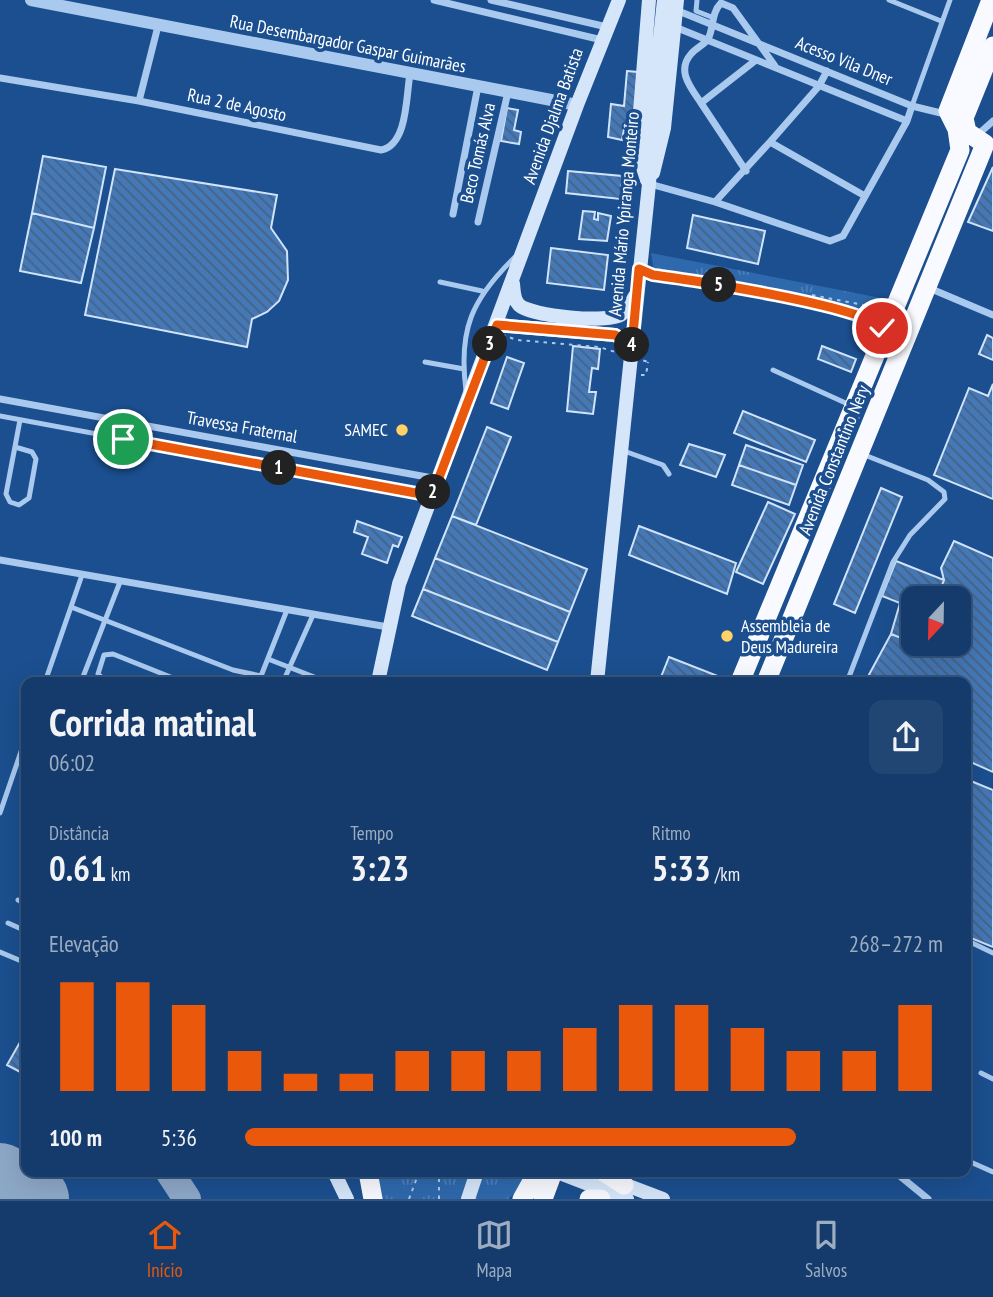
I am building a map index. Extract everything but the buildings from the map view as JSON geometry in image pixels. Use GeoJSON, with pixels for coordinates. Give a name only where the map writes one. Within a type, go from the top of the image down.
{"type":"FeatureCollection","features":[{"type":"Feature","properties":{"kind":"highway"},"geometry":{"type":"LineString","coordinates":[[979,142],[957,129],[949,115],[991,0]]}},
{"type":"Feature","properties":{"kind":"highway"},"geometry":{"type":"LineString","coordinates":[[979,142],[964,118],[993,46]]}},
{"type":"Feature","properties":{"kind":"highway","name":"Avenida Constantino Nery"},"geometry":{"type":"LineString","coordinates":[[768,677],[927,287],[979,142]]}},
{"type":"Feature","properties":{"kind":"highway","name":"Avenida Constantino Nery"},"geometry":{"type":"LineString","coordinates":[[742,677],[883,334],[979,142]]}},
{"type":"Feature","properties":{"kind":"highway"},"geometry":{"type":"LineString","coordinates":[[369,1177],[373,1199]]}},
{"type":"Feature","properties":{"kind":"highway"},"geometry":{"type":"LineString","coordinates":[[533,1189],[549,1177]]}},
{"type":"Feature","properties":{"kind":"highway"},"geometry":{"type":"LineString","coordinates":[[610,1177],[626,1192]]}},
{"type":"Feature","properties":{"kind":"highway"},"geometry":{"type":"LineString","coordinates":[[589,1199],[601,1199]]}},
{"type":"Feature","properties":{"kind":"main road"},"geometry":{"type":"LineString","coordinates":[[605,33],[610,0]]}},
{"type":"Feature","properties":{"kind":"main road","name":"Avenida Djalma Batista"},"geometry":{"type":"LineString","coordinates":[[379,677],[399,584],[467,405],[491,327],[513,282],[577,105],[620,0]]}},
{"type":"Feature","properties":{"kind":"main road"},"geometry":{"type":"LineString","coordinates":[[649,0],[637,149],[649,184]]}},
{"type":"Feature","properties":{"kind":"main road","name":"Avenida Mário Ypiranga Monteiro"},"geometry":{"type":"LineString","coordinates":[[598,677],[649,184],[654,96],[664,0]]}},
{"type":"Feature","properties":{"kind":"main road"},"geometry":{"type":"LineString","coordinates":[[649,184],[662,143],[677,5]]}},
{"type":"Feature","properties":{"kind":"main road"},"geometry":{"type":"LineString","coordinates":[[513,282],[515,299],[520,306],[546,314],[609,319],[621,315],[637,293]]}},
{"type":"Feature","properties":{"kind":"main road"},"geometry":{"type":"LineString","coordinates":[[491,327],[615,335],[632,345]]}},
{"type":"Feature","properties":{"kind":"main road"},"geometry":{"type":"LineString","coordinates":[[336,1177],[347,1199]]}},
{"type":"Feature","properties":{"kind":"main road"},"geometry":{"type":"LineString","coordinates":[[468,1199],[475,1177]]}},
{"type":"Feature","properties":{"kind":"main road"},"geometry":{"type":"LineString","coordinates":[[573,1177],[663,1199]]}},
{"type":"Feature","properties":{"kind":"main road"},"geometry":{"type":"LineString","coordinates":[[600,1177],[626,1192]]}},
{"type":"Feature","properties":{"kind":"street","name":"Rua Desembargador Gaspar Guimarães"},"geometry":{"type":"LineString","coordinates":[[31,0],[577,105]]}},
{"type":"Feature","properties":{"kind":"street"},"geometry":{"type":"LineString","coordinates":[[434,0],[453,2],[578,33],[605,33]]}},
{"type":"Feature","properties":{"kind":"street"},"geometry":{"type":"LineString","coordinates":[[491,0],[582,20],[605,33]]}},
{"type":"Feature","properties":{"kind":"street","name":"Acesso Vila Dner"},"geometry":{"type":"LineString","coordinates":[[746,171],[686,81],[684,71],[691,54],[708,40],[720,2],[733,8],[776,67]]}},
{"type":"Feature","properties":{"kind":"street","name":"Acesso Vila Dner"},"geometry":{"type":"LineString","coordinates":[[677,5],[763,46],[912,106],[949,115]]}},
{"type":"Feature","properties":{"kind":"street"},"geometry":{"type":"LineString","coordinates":[[578,33],[582,20]]}},
{"type":"Feature","properties":{"kind":"street"},"geometry":{"type":"LineString","coordinates":[[139,101],[158,26]]}},
{"type":"Feature","properties":{"kind":"street","name":"Acesso Vila Dner"},"geometry":{"type":"LineString","coordinates":[[675,27],[907,121]]}},
{"type":"Feature","properties":{"kind":"street"},"geometry":{"type":"LineString","coordinates":[[701,103],[756,60]]}},
{"type":"Feature","properties":{"kind":"street"},"geometry":{"type":"LineString","coordinates":[[819,86],[827,71]]}},
{"type":"Feature","properties":{"kind":"street","name":"Rua 2 de Agosto"},"geometry":{"type":"LineString","coordinates":[[0,78],[139,101],[381,150],[389,149],[398,138],[410,74]]}},
{"type":"Feature","properties":{"kind":"street"},"geometry":{"type":"LineString","coordinates":[[453,214],[478,86]]}},
{"type":"Feature","properties":{"kind":"street","name":"Acesso Vila Dner"},"geometry":{"type":"LineString","coordinates":[[715,202],[746,171],[819,86]]}},
{"type":"Feature","properties":{"kind":"street","name":"Beco Tomás Alva"},"geometry":{"type":"LineString","coordinates":[[478,222],[508,92]]}},
{"type":"Feature","properties":{"kind":"street"},"geometry":{"type":"LineString","coordinates":[[649,184],[715,202],[830,242],[843,236],[907,121],[912,106]]}},
{"type":"Feature","properties":{"kind":"street"},"geometry":{"type":"LineString","coordinates":[[979,142],[993,121]]}},
{"type":"Feature","properties":{"kind":"street"},"geometry":{"type":"LineString","coordinates":[[770,142],[865,196]]}},
{"type":"Feature","properties":{"kind":"street"},"geometry":{"type":"LineString","coordinates":[[639,269],[653,275],[796,300],[870,320],[880,324],[883,334]]}},
{"type":"Feature","properties":{"kind":"street"},"geometry":{"type":"LineString","coordinates":[[927,287],[993,315]]}},
{"type":"Feature","properties":{"kind":"street","name":"Travessa Fraternal"},"geometry":{"type":"LineString","coordinates":[[0,399],[438,479]]}},
{"type":"Feature","properties":{"kind":"street"},"geometry":{"type":"LineString","coordinates":[[0,560],[388,627]]}},
{"type":"Feature","properties":{"kind":"street"},"geometry":{"type":"LineString","coordinates":[[904,1177],[928,1199]]}},
{"type":"Feature","properties":{"kind":"lane"},"geometry":{"type":"LineString","coordinates":[[697,0],[696,11],[713,21]]}},
{"type":"Feature","properties":{"kind":"lane"},"geometry":{"type":"LineString","coordinates":[[889,0],[941,22]]}},
{"type":"Feature","properties":{"kind":"lane"},"geometry":{"type":"LineString","coordinates":[[912,106],[950,0]]}},
{"type":"Feature","properties":{"kind":"lane"},"geometry":{"type":"LineString","coordinates":[[979,142],[993,65]]}},
{"type":"Feature","properties":{"kind":"lane","name":"Avenida Djalma Batista"},"geometry":{"type":"LineString","coordinates":[[467,405],[464,369],[467,330],[482,291],[525,248]]}},
{"type":"Feature","properties":{"kind":"lane"},"geometry":{"type":"LineString","coordinates":[[440,282],[482,291]]}},
{"type":"Feature","properties":{"kind":"lane"},"geometry":{"type":"LineString","coordinates":[[425,362],[464,369]]}},
{"type":"Feature","properties":{"kind":"lane"},"geometry":{"type":"LineString","coordinates":[[773,370],[853,406]]}},
{"type":"Feature","properties":{"kind":"lane"},"geometry":{"type":"LineString","coordinates":[[0,416],[432,496]]}},
{"type":"Feature","properties":{"kind":"lane"},"geometry":{"type":"LineString","coordinates":[[15,447],[32,452],[36,459],[29,498],[19,505],[10,502],[6,494],[20,420]]}},
{"type":"Feature","properties":{"kind":"lane"},"geometry":{"type":"LineString","coordinates":[[621,450],[663,465],[669,474]]}},
{"type":"Feature","properties":{"kind":"lane"},"geometry":{"type":"LineString","coordinates":[[849,677],[893,562],[910,535],[945,499],[944,492],[928,480],[859,453]]}},
{"type":"Feature","properties":{"kind":"lane"},"geometry":{"type":"LineString","coordinates":[[47,677],[82,575]]}},
{"type":"Feature","properties":{"kind":"lane"},"geometry":{"type":"LineString","coordinates":[[83,677],[120,582]]}},
{"type":"Feature","properties":{"kind":"lane"},"geometry":{"type":"LineString","coordinates":[[71,607],[258,677]]}},
{"type":"Feature","properties":{"kind":"lane"},"geometry":{"type":"LineString","coordinates":[[261,677],[288,611]]}},
{"type":"Feature","properties":{"kind":"lane"},"geometry":{"type":"LineString","coordinates":[[285,677],[313,615]]}},
{"type":"Feature","properties":{"kind":"lane"},"geometry":{"type":"LineString","coordinates":[[101,677],[98,674],[99,664],[104,656],[113,654],[170,677]]}},
{"type":"Feature","properties":{"kind":"lane"},"geometry":{"type":"LineString","coordinates":[[268,659],[314,677]]}},
{"type":"Feature","properties":{"kind":"lane"},"geometry":{"type":"LineString","coordinates":[[0,813],[21,752]]}},
{"type":"Feature","properties":{"kind":"lane"},"geometry":{"type":"LineString","coordinates":[[8,923],[21,929]]}},
{"type":"Feature","properties":{"kind":"lane"},"geometry":{"type":"LineString","coordinates":[[971,942],[993,953]]}},
{"type":"Feature","properties":{"kind":"lane"},"geometry":{"type":"LineString","coordinates":[[0,952],[21,961]]}},
{"type":"Feature","properties":{"kind":"lane"},"geometry":{"type":"LineString","coordinates":[[981,1073],[993,1079]]}},
{"type":"Feature","properties":{"kind":"lane"},"geometry":{"type":"LineString","coordinates":[[971,1162],[993,1172]]}},
{"type":"Feature","properties":{"kind":"path"},"geometry":{"type":"LineString","coordinates":[[491,327],[517,340],[600,347],[648,362],[646,375]]}},
{"type":"Feature","properties":{"kind":"path"},"geometry":{"type":"LineString","coordinates":[[409,1199],[417,1177]]}},
{"type":"Feature","properties":{"kind":"path"},"geometry":{"type":"LineString","coordinates":[[439,1177],[439,1199]]}},
{"type":"Feature","properties":{"kind":"green space"},"geometry":{"type":"Polygon","coordinates":[[[651,253],[886,299],[878,318],[744,285],[654,271],[651,253]]]}},
{"type":"Feature","properties":{"kind":"green space"},"geometry":{"type":"Polygon","coordinates":[[[378,1177],[523,1177],[517,1191],[508,1199],[381,1199],[378,1177]]]}},
{"type":"Feature","properties":{"kind":"taxiway"},"geometry":{"type":"LineString","coordinates":[[173,1177],[187,1199]]}},
{"type":"Feature","properties":{"kind":"runway"},"geometry":{"type":"LineString","coordinates":[[0,1179],[33,1199]]}},
{"type":"Feature","properties":{"kind":"place","name":"SAMEC"},"geometry":{"type":"Point","coordinates":[402,430]}},
{"type":"Feature","properties":{"kind":"place","name":"Assembleia de Deus Madureira"},"geometry":{"type":"Point","coordinates":[727,636]}},
{"type":"Feature","properties":{"kind":"route"},"geometry":{"type":"LineString","coordinates":[[123,439],[432,496],[497,325],[615,335],[632,345],[639,269],[653,275],[743,288],[796,300],[870,320],[880,324],[882,328]]}}]}
